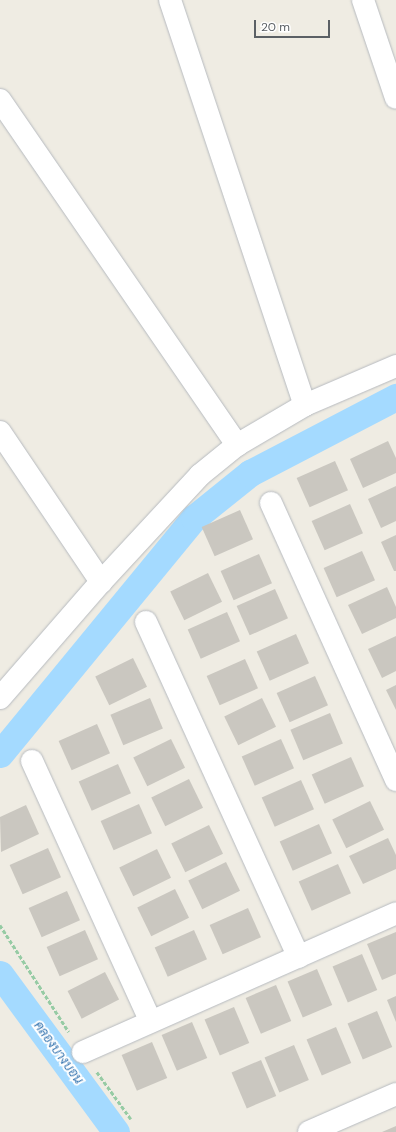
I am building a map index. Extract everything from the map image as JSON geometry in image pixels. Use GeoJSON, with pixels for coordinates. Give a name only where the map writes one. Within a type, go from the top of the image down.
{"type":"FeatureCollection","features":[{"type":"Feature","properties":{"kind":"street"},"geometry":{"type":"LineString","coordinates":[[170,0],[305,405]]}},
{"type":"Feature","properties":{"kind":"street"},"geometry":{"type":"LineString","coordinates":[[363,0],[396,98]]}},
{"type":"Feature","properties":{"kind":"street"},"geometry":{"type":"LineString","coordinates":[[0,100],[237,445]]}},
{"type":"Feature","properties":{"kind":"street"},"geometry":{"type":"LineString","coordinates":[[0,698],[101,582],[200,475],[237,445],[305,405],[396,366]]}},
{"type":"Feature","properties":{"kind":"street"},"geometry":{"type":"LineString","coordinates":[[0,432],[101,582]]}},
{"type":"Feature","properties":{"kind":"street"},"geometry":{"type":"LineString","coordinates":[[271,503],[396,780]]}},
{"type":"Feature","properties":{"kind":"street"},"geometry":{"type":"LineString","coordinates":[[146,622],[299,958]]}},
{"type":"Feature","properties":{"kind":"street"},"geometry":{"type":"LineString","coordinates":[[32,761],[150,1020]]}},
{"type":"Feature","properties":{"kind":"street"},"geometry":{"type":"LineString","coordinates":[[83,1052],[150,1020],[299,958],[396,913]]}},
{"type":"Feature","properties":{"kind":"street"},"geometry":{"type":"LineString","coordinates":[[309,1132],[396,1094]]}},
{"type":"Feature","properties":{"kind":"path"},"geometry":{"type":"LineString","coordinates":[[0,925],[83,1052],[131,1119]]}},
{"type":"Feature","properties":{"kind":"building"},"geometry":{"type":"Polygon","coordinates":[[[388,441],[396,458],[396,473],[363,488],[350,459],[388,441]]]}},
{"type":"Feature","properties":{"kind":"building"},"geometry":{"type":"Polygon","coordinates":[[[335,461],[348,490],[310,507],[297,478],[335,461]]]}},
{"type":"Feature","properties":{"kind":"building"},"geometry":{"type":"Polygon","coordinates":[[[396,486],[396,521],[381,528],[368,499],[396,486]]]}},
{"type":"Feature","properties":{"kind":"building"},"geometry":{"type":"Polygon","coordinates":[[[350,504],[363,533],[325,550],[312,521],[350,504]]]}},
{"type":"Feature","properties":{"kind":"building"},"geometry":{"type":"Polygon","coordinates":[[[240,510],[253,539],[215,556],[202,527],[240,510]]]}},
{"type":"Feature","properties":{"kind":"building"},"geometry":{"type":"Polygon","coordinates":[[[396,535],[396,571],[394,571],[381,542],[396,535]]]}},
{"type":"Feature","properties":{"kind":"building"},"geometry":{"type":"Polygon","coordinates":[[[362,551],[375,580],[337,597],[324,568],[362,551]]]}},
{"type":"Feature","properties":{"kind":"building"},"geometry":{"type":"Polygon","coordinates":[[[259,554],[272,583],[234,600],[221,571],[259,554]]]}},
{"type":"Feature","properties":{"kind":"building"},"geometry":{"type":"Polygon","coordinates":[[[208,573],[222,602],[184,620],[170,591],[208,573]]]}},
{"type":"Feature","properties":{"kind":"building"},"geometry":{"type":"Polygon","coordinates":[[[387,587],[396,607],[396,618],[362,634],[348,605],[387,587]]]}},
{"type":"Feature","properties":{"kind":"building"},"geometry":{"type":"Polygon","coordinates":[[[275,589],[288,618],[250,635],[237,606],[275,589]]]}},
{"type":"Feature","properties":{"kind":"building"},"geometry":{"type":"Polygon","coordinates":[[[227,612],[240,641],[201,659],[188,629],[227,612]]]}},
{"type":"Feature","properties":{"kind":"building"},"geometry":{"type":"Polygon","coordinates":[[[296,634],[309,663],[270,681],[257,651],[296,634]]]}},
{"type":"Feature","properties":{"kind":"building"},"geometry":{"type":"Polygon","coordinates":[[[396,636],[396,671],[382,678],[368,649],[396,636]]]}},
{"type":"Feature","properties":{"kind":"building"},"geometry":{"type":"Polygon","coordinates":[[[133,658],[147,687],[109,705],[95,676],[133,658]]]}},
{"type":"Feature","properties":{"kind":"building"},"geometry":{"type":"Polygon","coordinates":[[[245,659],[258,688],[220,705],[207,676],[245,659]]]}},
{"type":"Feature","properties":{"kind":"building"},"geometry":{"type":"Polygon","coordinates":[[[315,676],[328,705],[290,722],[277,693],[315,676]]]}},
{"type":"Feature","properties":{"kind":"building"},"geometry":{"type":"Polygon","coordinates":[[[396,685],[396,710],[386,690],[396,685]]]}},
{"type":"Feature","properties":{"kind":"building"},"geometry":{"type":"Polygon","coordinates":[[[150,698],[163,728],[123,745],[110,715],[150,698]]]}},
{"type":"Feature","properties":{"kind":"building"},"geometry":{"type":"Polygon","coordinates":[[[262,698],[276,727],[238,745],[224,716],[262,698]]]}},
{"type":"Feature","properties":{"kind":"building"},"geometry":{"type":"Polygon","coordinates":[[[330,713],[343,743],[303,760],[290,730],[330,713]]]}},
{"type":"Feature","properties":{"kind":"building"},"geometry":{"type":"Polygon","coordinates":[[[97,724],[110,753],[72,770],[59,741],[97,724]]]}},
{"type":"Feature","properties":{"kind":"building"},"geometry":{"type":"Polygon","coordinates":[[[171,739],[185,768],[147,786],[133,757],[171,739]]]}},
{"type":"Feature","properties":{"kind":"building"},"geometry":{"type":"Polygon","coordinates":[[[281,739],[294,768],[255,786],[242,756],[281,739]]]}},
{"type":"Feature","properties":{"kind":"building"},"geometry":{"type":"Polygon","coordinates":[[[351,757],[364,786],[325,804],[312,774],[351,757]]]}},
{"type":"Feature","properties":{"kind":"building"},"geometry":{"type":"Polygon","coordinates":[[[118,764],[131,793],[92,811],[79,781],[118,764]]]}},
{"type":"Feature","properties":{"kind":"building"},"geometry":{"type":"Polygon","coordinates":[[[189,779],[203,808],[165,826],[151,797],[189,779]]]}},
{"type":"Feature","properties":{"kind":"building"},"geometry":{"type":"Polygon","coordinates":[[[301,780],[314,809],[275,827],[262,797],[301,780]]]}},
{"type":"Feature","properties":{"kind":"building"},"geometry":{"type":"Polygon","coordinates":[[[370,801],[384,830],[346,848],[332,819],[370,801]]]}},
{"type":"Feature","properties":{"kind":"building"},"geometry":{"type":"Polygon","coordinates":[[[139,804],[152,833],[114,850],[101,821],[139,804]]]}},
{"type":"Feature","properties":{"kind":"building"},"geometry":{"type":"Polygon","coordinates":[[[26,805],[39,834],[1,852],[0,817],[26,805]]]}},
{"type":"Feature","properties":{"kind":"building"},"geometry":{"type":"Polygon","coordinates":[[[319,824],[332,853],[293,871],[280,841],[319,824]]]}},
{"type":"Feature","properties":{"kind":"building"},"geometry":{"type":"Polygon","coordinates":[[[209,825],[223,854],[185,872],[171,843],[209,825]]]}},
{"type":"Feature","properties":{"kind":"building"},"geometry":{"type":"Polygon","coordinates":[[[388,838],[396,855],[396,869],[363,884],[349,856],[388,838]]]}},
{"type":"Feature","properties":{"kind":"building"},"geometry":{"type":"Polygon","coordinates":[[[48,848],[61,877],[23,894],[10,865],[48,848]]]}},
{"type":"Feature","properties":{"kind":"building"},"geometry":{"type":"Polygon","coordinates":[[[157,849],[171,878],[133,896],[119,867],[157,849]]]}},
{"type":"Feature","properties":{"kind":"building"},"geometry":{"type":"Polygon","coordinates":[[[226,862],[240,891],[202,909],[188,880],[226,862]]]}},
{"type":"Feature","properties":{"kind":"building"},"geometry":{"type":"Polygon","coordinates":[[[338,864],[351,893],[312,911],[299,881],[338,864]]]}},
{"type":"Feature","properties":{"kind":"building"},"geometry":{"type":"Polygon","coordinates":[[[175,889],[189,918],[151,936],[137,907],[175,889]]]}},
{"type":"Feature","properties":{"kind":"building"},"geometry":{"type":"Polygon","coordinates":[[[67,891],[80,920],[42,937],[29,908],[67,891]]]}},
{"type":"Feature","properties":{"kind":"building"},"geometry":{"type":"Polygon","coordinates":[[[248,908],[261,937],[223,954],[210,925],[248,908]]]}},
{"type":"Feature","properties":{"kind":"building"},"geometry":{"type":"Polygon","coordinates":[[[85,930],[98,959],[60,976],[47,947],[85,930]]]}},
{"type":"Feature","properties":{"kind":"building"},"geometry":{"type":"Polygon","coordinates":[[[194,930],[207,959],[168,977],[155,947],[194,930]]]}},
{"type":"Feature","properties":{"kind":"building"},"geometry":{"type":"Polygon","coordinates":[[[396,932],[396,974],[382,980],[367,944],[396,932]]]}},
{"type":"Feature","properties":{"kind":"building"},"geometry":{"type":"Polygon","coordinates":[[[362,954],[377,990],[348,1002],[333,967],[362,954]]]}},
{"type":"Feature","properties":{"kind":"building"},"geometry":{"type":"Polygon","coordinates":[[[317,969],[332,1005],[303,1017],[288,982],[317,969]]]}},
{"type":"Feature","properties":{"kind":"building"},"geometry":{"type":"Polygon","coordinates":[[[105,972],[119,1000],[82,1019],[68,991],[105,972]]]}},
{"type":"Feature","properties":{"kind":"building"},"geometry":{"type":"Polygon","coordinates":[[[276,985],[291,1021],[261,1034],[246,998],[276,985]]]}},
{"type":"Feature","properties":{"kind":"building"},"geometry":{"type":"Polygon","coordinates":[[[396,996],[396,1022],[387,1000],[396,996]]]}},
{"type":"Feature","properties":{"kind":"building"},"geometry":{"type":"Polygon","coordinates":[[[234,1007],[249,1043],[220,1055],[205,1020],[234,1007]]]}},
{"type":"Feature","properties":{"kind":"building"},"geometry":{"type":"Polygon","coordinates":[[[377,1011],[392,1047],[363,1059],[348,1024],[377,1011]]]}},
{"type":"Feature","properties":{"kind":"building"},"geometry":{"type":"Polygon","coordinates":[[[192,1022],[207,1058],[177,1071],[162,1035],[192,1022]]]}},
{"type":"Feature","properties":{"kind":"building"},"geometry":{"type":"Polygon","coordinates":[[[336,1027],[351,1063],[322,1075],[307,1040],[336,1027]]]}},
{"type":"Feature","properties":{"kind":"building"},"geometry":{"type":"Polygon","coordinates":[[[152,1042],[167,1078],[137,1091],[122,1055],[152,1042]]]}},
{"type":"Feature","properties":{"kind":"building"},"geometry":{"type":"Polygon","coordinates":[[[294,1045],[309,1080],[279,1092],[265,1058],[294,1045]]]}},
{"type":"Feature","properties":{"kind":"building"},"geometry":{"type":"Polygon","coordinates":[[[261,1060],[276,1096],[247,1108],[232,1073],[261,1060]]]}},
{"type":"Feature","properties":{"kind":"building"},"geometry":{"type":"Polygon","coordinates":[[[396,1126],[396,1132],[382,1132],[396,1126]]]}},
{"type":"Feature","properties":{"kind":"waterway"},"geometry":{"type":"LineString","coordinates":[[0,754],[194,518],[250,473],[396,397]]}},
{"type":"Feature","properties":{"kind":"waterway","name":"คลองบางบอน"},"geometry":{"type":"LineString","coordinates":[[0,974],[116,1132]]}}]}
